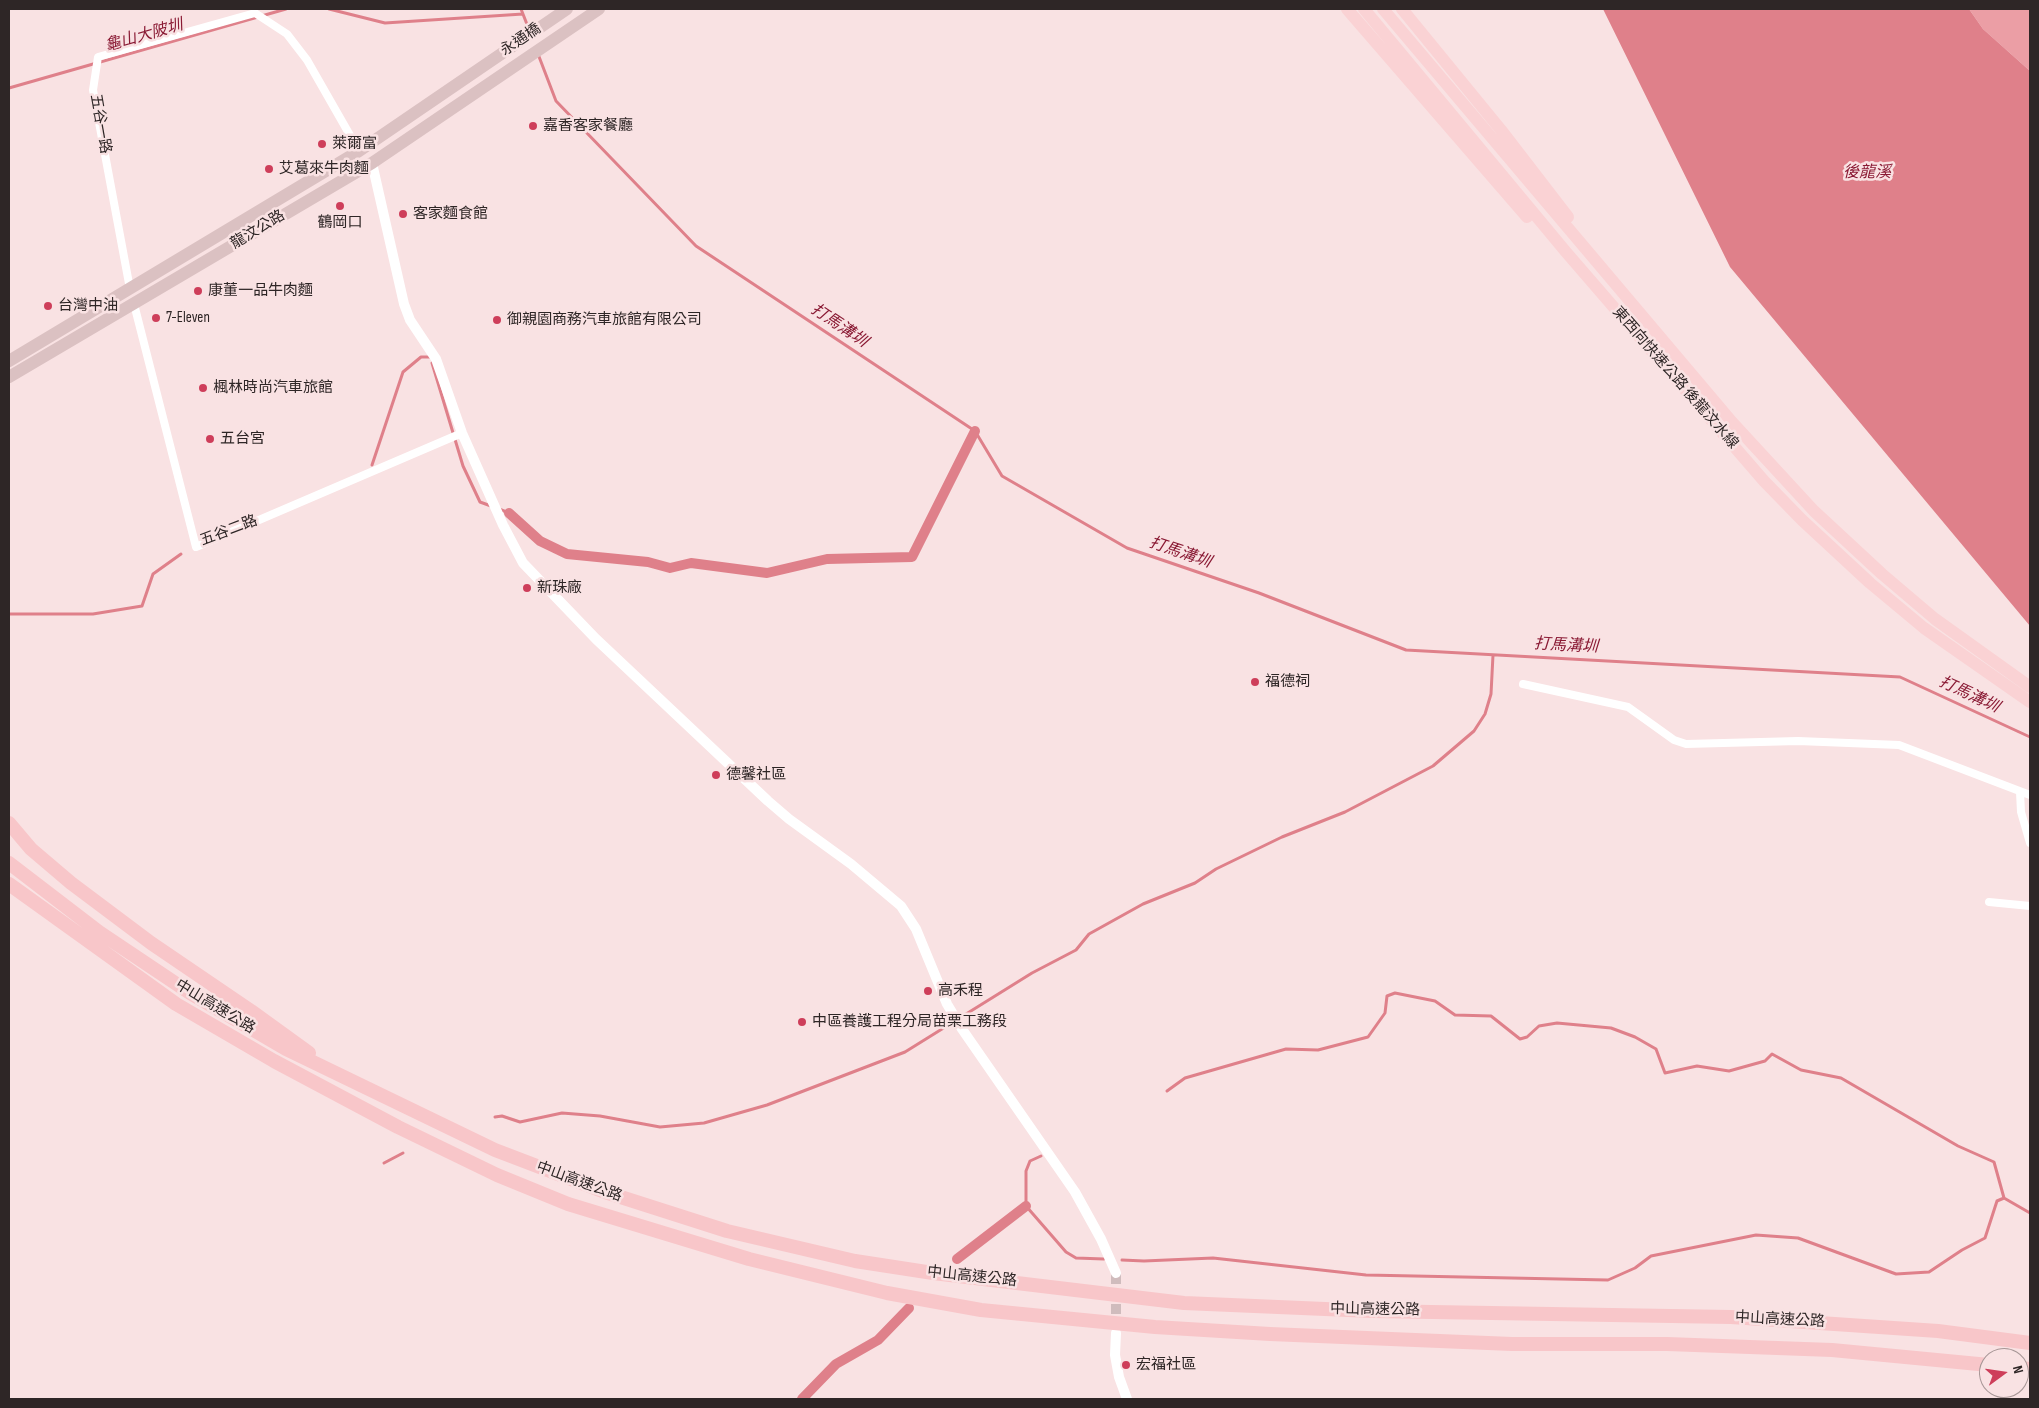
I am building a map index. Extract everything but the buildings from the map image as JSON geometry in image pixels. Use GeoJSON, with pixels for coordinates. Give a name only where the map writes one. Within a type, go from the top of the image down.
{"type":"FeatureCollection","features":[{"type":"Feature","properties":{"kind":"highway"},"geometry":{"type":"LineString","coordinates":[[1347,9],[1536,227],[1566,252]]}},
{"type":"Feature","properties":{"kind":"highway","name":"東西向快速公路 後龍汶水線"},"geometry":{"type":"LineString","coordinates":[[1364,9],[1566,252],[1720,432],[1802,520],[1870,584],[1924,628],[2030,702]]}},
{"type":"Feature","properties":{"kind":"highway","name":"東西向快速公路 後龍汶水線"},"geometry":{"type":"LineString","coordinates":[[1383,9],[1598,266],[1732,422],[1814,511],[1882,574],[1935,619],[2030,687]]}},
{"type":"Feature","properties":{"kind":"highway"},"geometry":{"type":"LineString","coordinates":[[1402,9],[1579,232],[1598,266]]}},
{"type":"Feature","properties":{"kind":"highway"},"geometry":{"type":"LineString","coordinates":[[9,823],[31,849],[71,883],[151,943],[251,1011],[332,1070]]}},
{"type":"Feature","properties":{"kind":"highway","name":"中山高速公路"},"geometry":{"type":"LineString","coordinates":[[9,863],[99,932],[190,993],[286,1049],[503,1153],[605,1192],[727,1231],[855,1261],[933,1273],[1144,1296],[1184,1303],[1372,1311],[1731,1317],[1938,1331],[2030,1343]]}},
{"type":"Feature","properties":{"kind":"highway","name":"中山高速公路"},"geometry":{"type":"LineString","coordinates":[[9,884],[176,1004],[274,1061],[414,1135],[497,1175],[559,1201],[749,1260],[887,1293],[981,1310],[1155,1327],[1270,1334],[1512,1344],[1667,1344],[1832,1350],[1979,1363]]}},
{"type":"Feature","properties":{"kind":"highway"},"geometry":{"type":"LineString","coordinates":[[9,892],[50,914]]}},
{"type":"Feature","properties":{"kind":"main road","name":"永通橋"},"geometry":{"type":"LineString","coordinates":[[493,59],[567,9]]}},
{"type":"Feature","properties":{"kind":"main road","name":"永通橋"},"geometry":{"type":"LineString","coordinates":[[502,74],[599,9]]}},
{"type":"Feature","properties":{"kind":"main road","name":"龍汶公路"},"geometry":{"type":"LineString","coordinates":[[9,361],[359,151],[493,59]]}},
{"type":"Feature","properties":{"kind":"main road","name":"龍汶公路"},"geometry":{"type":"LineString","coordinates":[[9,377],[372,162],[502,74]]}},
{"type":"Feature","properties":{"kind":"main road"},"geometry":{"type":"LineString","coordinates":[[359,151],[372,162]]}},
{"type":"Feature","properties":{"kind":"street","name":"五谷一路"},"geometry":{"type":"LineString","coordinates":[[130,289],[93,90],[98,57],[255,13],[287,34],[308,60],[359,151]]}},
{"type":"Feature","properties":{"kind":"street"},"geometry":{"type":"LineString","coordinates":[[372,162],[404,304],[410,320],[436,359],[460,434],[523,563],[596,639],[768,801],[789,819],[851,864],[901,906],[916,929],[947,1004],[1075,1192],[1101,1239],[1116,1273]]}},
{"type":"Feature","properties":{"kind":"street","name":"五谷二路"},"geometry":{"type":"LineString","coordinates":[[134,304],[196,547],[460,434]]}},
{"type":"Feature","properties":{"kind":"street"},"geometry":{"type":"LineString","coordinates":[[1523,684],[1628,707],[1674,740],[1686,744],[1798,741],[1899,746],[2030,795]]}},
{"type":"Feature","properties":{"kind":"street"},"geometry":{"type":"LineString","coordinates":[[2020,792],[2021,812],[2030,843]]}},
{"type":"Feature","properties":{"kind":"street"},"geometry":{"type":"LineString","coordinates":[[1989,902],[2030,906]]}},
{"type":"Feature","properties":{"kind":"street"},"geometry":{"type":"LineString","coordinates":[[1116,1333],[1118,1370],[1127,1399]]}},
{"type":"Feature","properties":{"kind":"shaded area"},"geometry":{"type":"Polygon","coordinates":[[[1969,9],[2030,9],[2030,71],[1983,29],[1969,9]]]}},
{"type":"Feature","properties":{"kind":"water","name":"後龍溪"},"geometry":{"type":"Polygon","coordinates":[[[1603,9],[1969,9],[1983,29],[2030,71],[2030,626],[1730,267],[1603,9]]]}},
{"type":"Feature","properties":{"kind":"waterway","name":"龜山大陂圳"},"geometry":{"type":"LineString","coordinates":[[9,88],[286,9]]}},
{"type":"Feature","properties":{"kind":"waterway","name":"龜山大陂圳"},"geometry":{"type":"LineString","coordinates":[[329,9],[385,23],[523,14]]}},
{"type":"Feature","properties":{"kind":"waterway","name":"打馬溝圳"},"geometry":{"type":"LineString","coordinates":[[521,9],[530,32]]}},
{"type":"Feature","properties":{"kind":"waterway","name":"打馬溝圳"},"geometry":{"type":"LineString","coordinates":[[538,54],[556,101],[696,246],[975,431],[1002,476],[1127,548],[1259,593],[1406,650],[1900,677],[2030,737]]}},
{"type":"Feature","properties":{"kind":"waterway"},"geometry":{"type":"LineString","coordinates":[[372,465],[403,372],[421,357],[431,357]]}},
{"type":"Feature","properties":{"kind":"waterway"},"geometry":{"type":"LineString","coordinates":[[432,363],[463,466],[480,502],[491,506]]}},
{"type":"Feature","properties":{"kind":"waterway"},"geometry":{"type":"LineString","coordinates":[[509,513],[540,541],[567,554],[648,562],[670,568],[691,563],[767,573],[827,559],[912,557],[975,431]]}},
{"type":"Feature","properties":{"kind":"waterway"},"geometry":{"type":"LineString","coordinates":[[499,509],[509,513]]}},
{"type":"Feature","properties":{"kind":"waterway"},"geometry":{"type":"LineString","coordinates":[[9,614],[93,614],[142,606],[153,574],[181,554]]}},
{"type":"Feature","properties":{"kind":"waterway"},"geometry":{"type":"LineString","coordinates":[[495,1117],[502,1116],[520,1122],[562,1113],[600,1116],[660,1127],[704,1123],[767,1105],[905,1052],[1032,973],[1076,950],[1089,934],[1143,904],[1195,883],[1216,869],[1282,837],[1345,812],[1433,766],[1474,731],[1485,714],[1491,694],[1493,655]]}},
{"type":"Feature","properties":{"kind":"waterway"},"geometry":{"type":"LineString","coordinates":[[1167,1091],[1185,1078],[1286,1049],[1318,1050],[1368,1037],[1385,1013],[1387,996],[1395,993],[1435,1001],[1455,1015],[1491,1016],[1520,1039],[1527,1037],[1539,1026],[1557,1023],[1611,1028],[1635,1037],[1656,1049],[1665,1073],[1697,1066],[1729,1071],[1765,1061],[1772,1054],[1801,1070],[1841,1078],[1958,1146],[1994,1162],[2004,1198],[2030,1213]]}},
{"type":"Feature","properties":{"kind":"waterway"},"geometry":{"type":"LineString","coordinates":[[384,1163],[403,1153]]}},
{"type":"Feature","properties":{"kind":"waterway"},"geometry":{"type":"LineString","coordinates":[[1041,1156],[1030,1161],[1026,1171],[1026,1206],[1066,1252],[1076,1258],[1104,1259]]}},
{"type":"Feature","properties":{"kind":"waterway"},"geometry":{"type":"LineString","coordinates":[[1122,1260],[1213,1258],[1366,1275],[1608,1280],[1635,1268],[1651,1256],[1756,1235],[1798,1238],[1896,1274],[1929,1272],[1962,1250],[1985,1238],[1997,1201],[2004,1198]]}},
{"type":"Feature","properties":{"kind":"waterway"},"geometry":{"type":"LineString","coordinates":[[957,1259],[1026,1206]]}},
{"type":"Feature","properties":{"kind":"waterway"},"geometry":{"type":"LineString","coordinates":[[802,1399],[836,1364],[878,1340],[909,1308]]}},
{"type":"Feature","properties":{"kind":"tunnel"},"geometry":{"type":"LineString","coordinates":[[1116,1273],[1116,1329]]}},
{"type":"Feature","properties":{"kind":"place","name":"嘉香客家餐廳"},"geometry":{"type":"Point","coordinates":[533,126]}},
{"type":"Feature","properties":{"kind":"place","name":"萊爾富"},"geometry":{"type":"Point","coordinates":[322,144]}},
{"type":"Feature","properties":{"kind":"place","name":"艾葛來牛肉麵"},"geometry":{"type":"Point","coordinates":[269,169]}},
{"type":"Feature","properties":{"kind":"place","name":"鶴岡口"},"geometry":{"type":"Point","coordinates":[340,206]}},
{"type":"Feature","properties":{"kind":"place","name":"客家麵食館"},"geometry":{"type":"Point","coordinates":[403,214]}},
{"type":"Feature","properties":{"kind":"place","name":"康董一品牛肉麵"},"geometry":{"type":"Point","coordinates":[198,291]}},
{"type":"Feature","properties":{"kind":"place","name":"台灣中油"},"geometry":{"type":"Point","coordinates":[48,306]}},
{"type":"Feature","properties":{"kind":"place","name":"7-Eleven"},"geometry":{"type":"Point","coordinates":[156,318]}},
{"type":"Feature","properties":{"kind":"place","name":"御親園商務汽車旅館有限公司"},"geometry":{"type":"Point","coordinates":[497,320]}},
{"type":"Feature","properties":{"kind":"place","name":"楓林時尚汽車旅館"},"geometry":{"type":"Point","coordinates":[203,388]}},
{"type":"Feature","properties":{"kind":"place","name":"五台宮"},"geometry":{"type":"Point","coordinates":[210,439]}},
{"type":"Feature","properties":{"kind":"place","name":"新珠廠"},"geometry":{"type":"Point","coordinates":[527,588]}},
{"type":"Feature","properties":{"kind":"place","name":"福德祠"},"geometry":{"type":"Point","coordinates":[1255,682]}},
{"type":"Feature","properties":{"kind":"place","name":"德馨社區"},"geometry":{"type":"Point","coordinates":[716,775]}},
{"type":"Feature","properties":{"kind":"place","name":"高禾程"},"geometry":{"type":"Point","coordinates":[928,991]}},
{"type":"Feature","properties":{"kind":"place","name":"中區養護工程分局苗栗工務段"},"geometry":{"type":"Point","coordinates":[802,1022]}},
{"type":"Feature","properties":{"kind":"place","name":"宏福社區"},"geometry":{"type":"Point","coordinates":[1126,1365]}}]}
